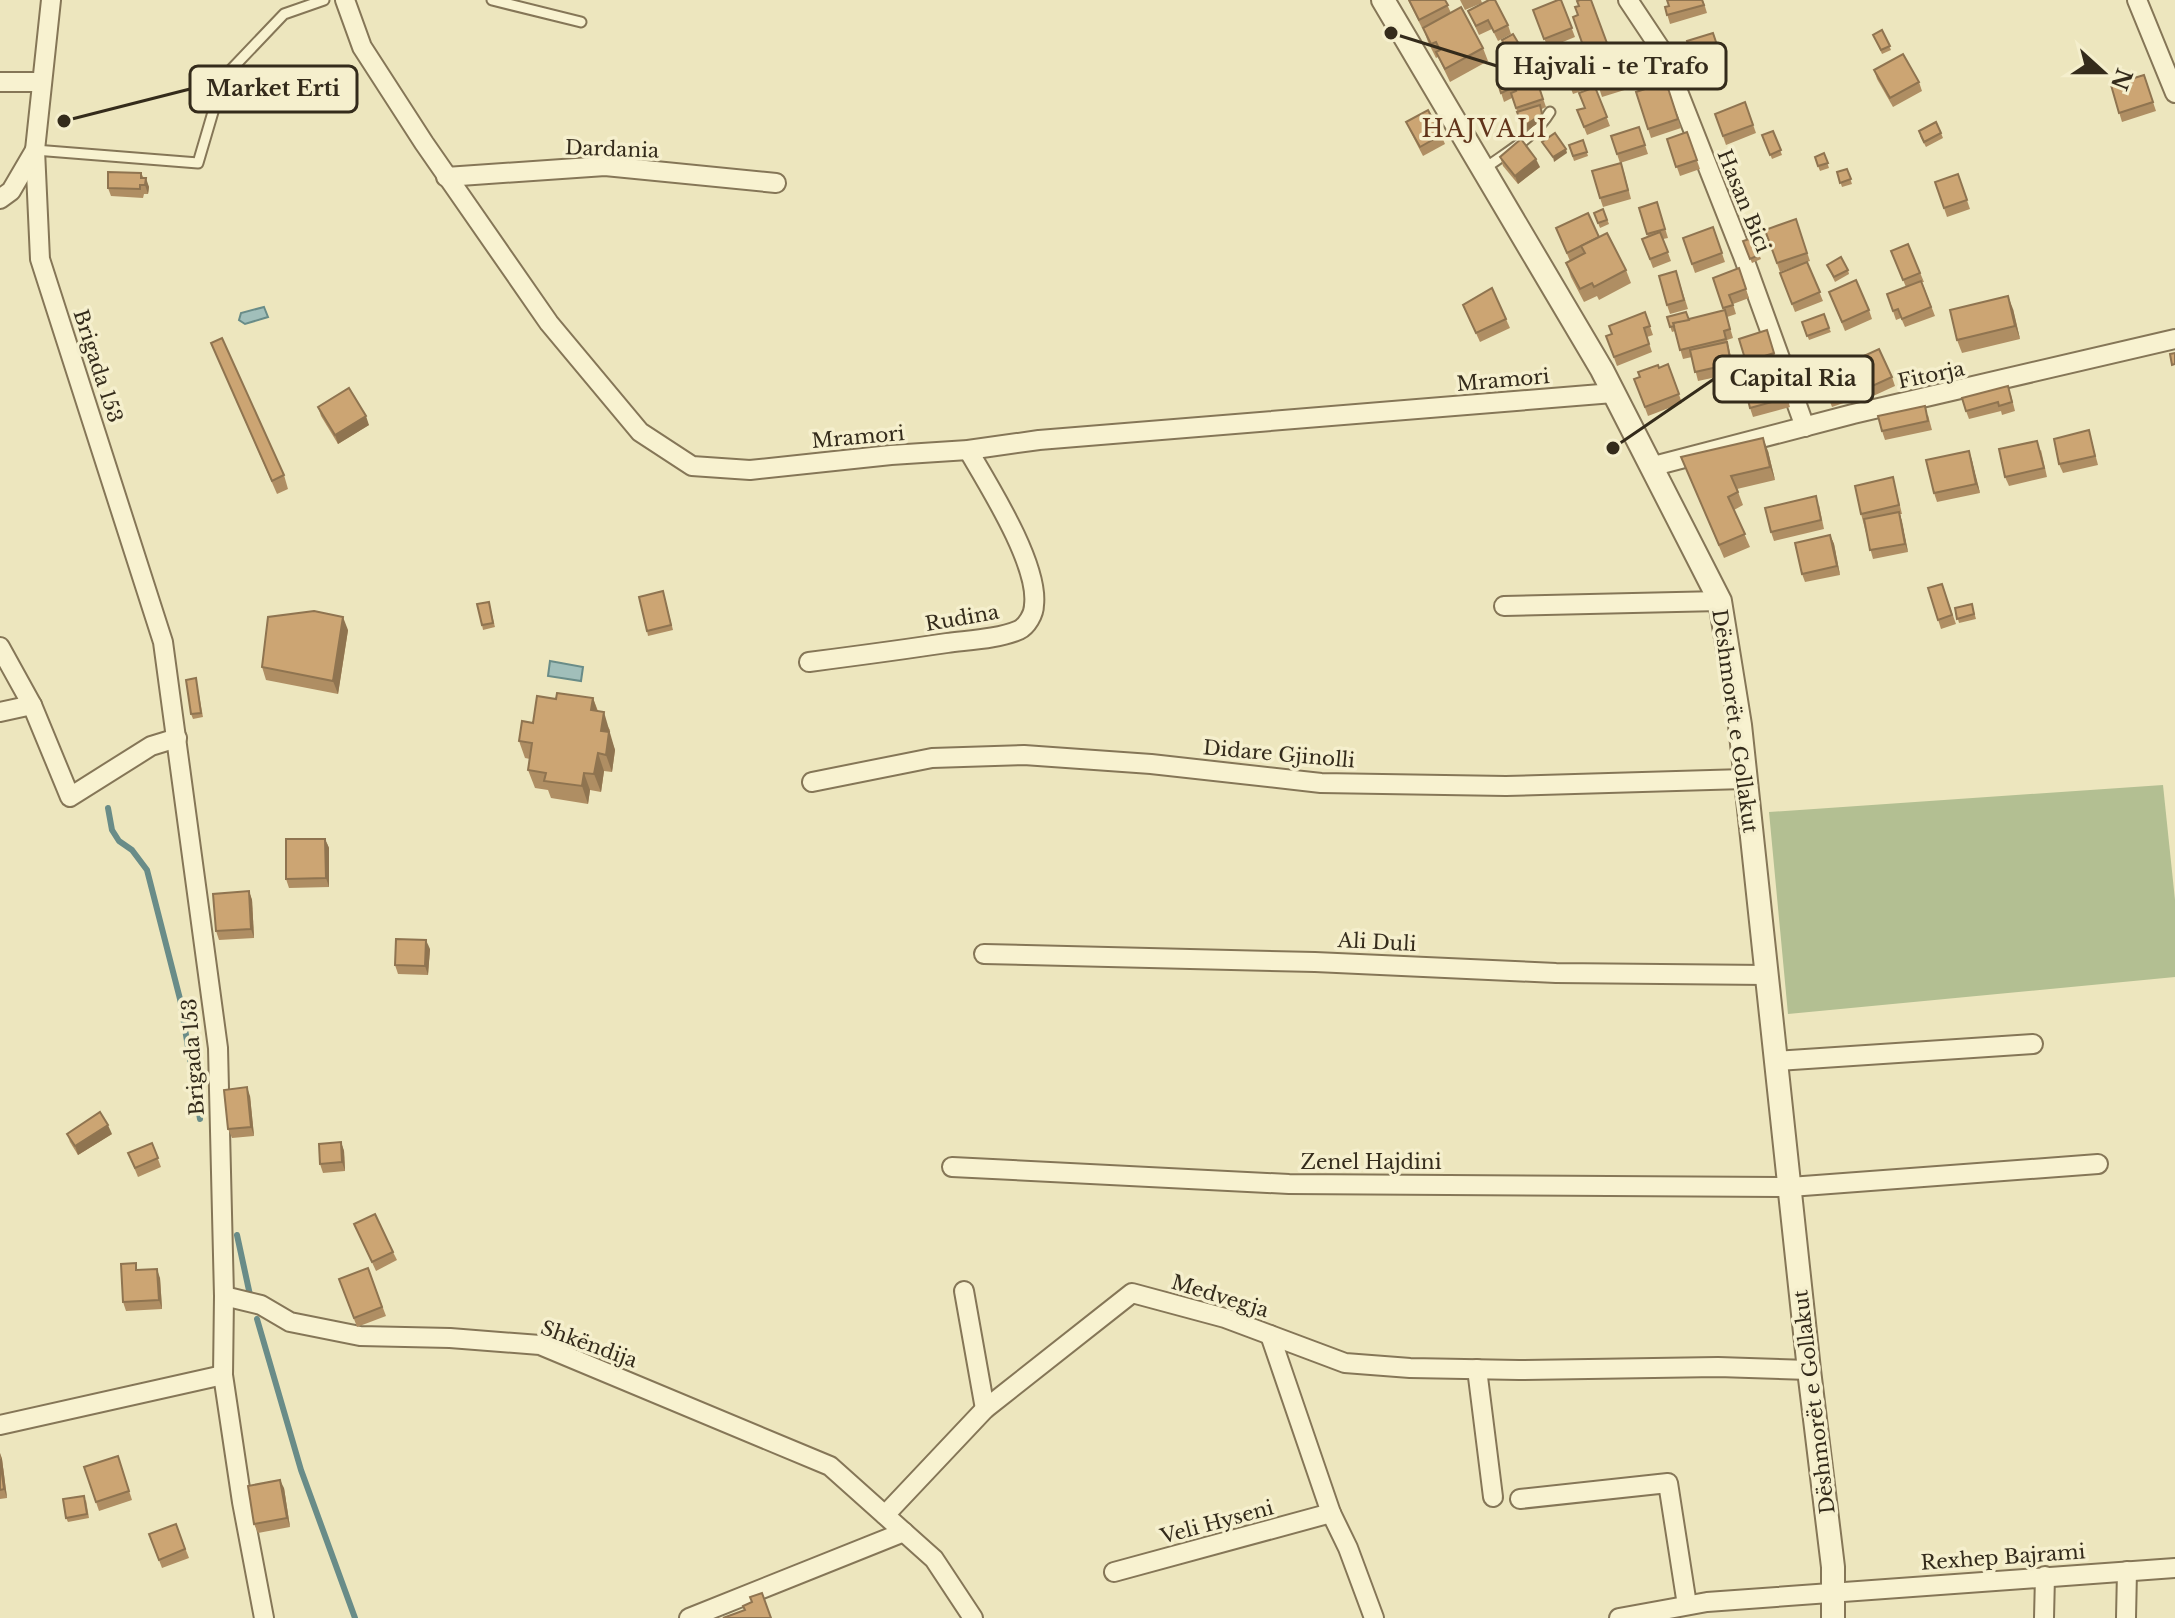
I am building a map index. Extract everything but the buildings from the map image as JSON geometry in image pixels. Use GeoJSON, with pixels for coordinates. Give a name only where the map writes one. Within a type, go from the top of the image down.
{"type":"FeatureCollection","features":[{"type":"Feature","properties":{"kind":"street","name":"Brigada 153"},"geometry":{"type":"LineString","coordinates":[[51,0],[35,150],[40,259],[163,642],[218,1048],[223,1375],[264,1618]]}},
{"type":"Feature","properties":{"kind":"street","name":"Mramori"},"geometry":{"type":"LineString","coordinates":[[345,0],[362,47],[446,177],[549,323],[640,432],[692,466],[750,470],[968,450],[1039,440],[1613,393]]}},
{"type":"Feature","properties":{"kind":"street","name":"Dëshmorët e Gollakut"},"geometry":{"type":"LineString","coordinates":[[1383,0],[1613,393],[1720,601],[1740,725],[1833,1567],[1833,1618]]}},
{"type":"Feature","properties":{"kind":"street","name":"Hasan Bici"},"geometry":{"type":"LineString","coordinates":[[1628,0],[1662,51],[1743,256],[1805,427]]}},
{"type":"Feature","properties":{"kind":"street"},"geometry":{"type":"LineString","coordinates":[[2137,0],[2175,93]]}},
{"type":"Feature","properties":{"kind":"street"},"geometry":{"type":"LineString","coordinates":[[0,82],[42,82]]}},
{"type":"Feature","properties":{"kind":"street"},"geometry":{"type":"LineString","coordinates":[[0,199],[11,191],[35,150]]}},
{"type":"Feature","properties":{"kind":"street","name":"Dardania"},"geometry":{"type":"LineString","coordinates":[[446,177],[605,166],[776,183]]}},
{"type":"Feature","properties":{"kind":"street","name":"Fitorja"},"geometry":{"type":"LineString","coordinates":[[1650,467],[2175,339]]}},
{"type":"Feature","properties":{"kind":"street","name":"Rudina"},"geometry":{"type":"LineString","coordinates":[[809,662],[990,638],[1022,629],[1035,608],[1034,586],[998,503],[968,450]]}},
{"type":"Feature","properties":{"kind":"street"},"geometry":{"type":"LineString","coordinates":[[1504,606],[1720,601]]}},
{"type":"Feature","properties":{"kind":"street"},"geometry":{"type":"LineString","coordinates":[[0,647],[32,705],[70,797],[151,746],[177,738]]}},
{"type":"Feature","properties":{"kind":"street"},"geometry":{"type":"LineString","coordinates":[[0,712],[32,705]]}},
{"type":"Feature","properties":{"kind":"street","name":"Didare Gjinolli"},"geometry":{"type":"LineString","coordinates":[[812,782],[932,758],[1024,755],[1151,764],[1321,783],[1506,786],[1744,779]]}},
{"type":"Feature","properties":{"kind":"street","name":"Ali Duli"},"geometry":{"type":"LineString","coordinates":[[984,954],[1315,962],[1556,973],[1767,975]]}},
{"type":"Feature","properties":{"kind":"street"},"geometry":{"type":"LineString","coordinates":[[1776,1061],[2033,1044]]}},
{"type":"Feature","properties":{"kind":"street"},"geometry":{"type":"LineString","coordinates":[[1790,1187],[2098,1164]]}},
{"type":"Feature","properties":{"kind":"street","name":"Zenel Hajdini"},"geometry":{"type":"LineString","coordinates":[[952,1167],[1289,1184],[1790,1187]]}},
{"type":"Feature","properties":{"kind":"street"},"geometry":{"type":"LineString","coordinates":[[964,1291],[985,1409]]}},
{"type":"Feature","properties":{"kind":"street","name":"Medvegja"},"geometry":{"type":"LineString","coordinates":[[885,1515],[985,1409],[1132,1293],[1225,1318],[1345,1363],[1410,1368],[1718,1367],[1809,1370]]}},
{"type":"Feature","properties":{"kind":"street","name":"Shkëndija"},"geometry":{"type":"LineString","coordinates":[[224,1296],[261,1305],[290,1322],[360,1336],[450,1338],[540,1345],[830,1466],[934,1559],[973,1618]]}},
{"type":"Feature","properties":{"kind":"street"},"geometry":{"type":"LineString","coordinates":[[1270,1335],[1331,1513],[1348,1548],[1374,1618]]}},
{"type":"Feature","properties":{"kind":"street"},"geometry":{"type":"LineString","coordinates":[[1477,1369],[1493,1497]]}},
{"type":"Feature","properties":{"kind":"street"},"geometry":{"type":"LineString","coordinates":[[0,1425],[223,1375]]}},
{"type":"Feature","properties":{"kind":"street"},"geometry":{"type":"LineString","coordinates":[[1520,1499],[1668,1483],[1687,1605]]}},
{"type":"Feature","properties":{"kind":"street","name":"Veli Hyseni"},"geometry":{"type":"LineString","coordinates":[[1114,1572],[1331,1513]]}},
{"type":"Feature","properties":{"kind":"street"},"geometry":{"type":"LineString","coordinates":[[689,1618],[904,1532]]}},
{"type":"Feature","properties":{"kind":"street","name":"Rexhep Bajrami"},"geometry":{"type":"LineString","coordinates":[[1619,1618],[1687,1605],[1833,1591],[2175,1568]]}},
{"type":"Feature","properties":{"kind":"street"},"geometry":{"type":"LineString","coordinates":[[2126,1618],[2127,1571]]}},
{"type":"Feature","properties":{"kind":"street"},"geometry":{"type":"LineString","coordinates":[[2044,1618],[2045,1576]]}},
{"type":"Feature","properties":{"kind":"lane"},"geometry":{"type":"LineString","coordinates":[[35,150],[198,163],[223,78],[284,14],[324,0]]}},
{"type":"Feature","properties":{"kind":"lane"},"geometry":{"type":"LineString","coordinates":[[492,0],[581,22]]}},
{"type":"Feature","properties":{"kind":"lane"},"geometry":{"type":"LineString","coordinates":[[1482,170],[1543,124],[1550,112]]}},
{"type":"Feature","properties":{"kind":"green space"},"geometry":{"type":"Polygon","coordinates":[[[2163,785],[2175,900],[2175,977],[1788,1014],[1769,812],[2163,785]]]}},
{"type":"Feature","properties":{"kind":"water"},"geometry":{"type":"Polygon","coordinates":[[[264,307],[268,317],[245,324],[239,320],[241,313],[264,307]]]}},
{"type":"Feature","properties":{"kind":"water"},"geometry":{"type":"Polygon","coordinates":[[[550,661],[583,667],[581,681],[548,676],[550,661]]]}},
{"type":"Feature","properties":{"kind":"waterway"},"geometry":{"type":"LineString","coordinates":[[108,808],[112,830],[147,870],[180,999],[200,1119]]}},
{"type":"Feature","properties":{"kind":"waterway"},"geometry":{"type":"LineString","coordinates":[[237,1235],[250,1295]]}},
{"type":"Feature","properties":{"kind":"waterway"},"geometry":{"type":"LineString","coordinates":[[257,1319],[301,1470],[355,1618]]}},
{"type":"Feature","properties":{"kind":"place","name":"Hajvali - te Trafo"},"geometry":{"type":"Point","coordinates":[1391,33]}},
{"type":"Feature","properties":{"kind":"place","name":"Market Erti"},"geometry":{"type":"Point","coordinates":[64,121]}},
{"type":"Feature","properties":{"kind":"place","name":"Capital Ria"},"geometry":{"type":"Point","coordinates":[1613,448]}},
{"type":"Feature","properties":{"kind":"district","name":"HAJVALI"},"geometry":{"type":"Point","coordinates":[1485,129]}}]}
